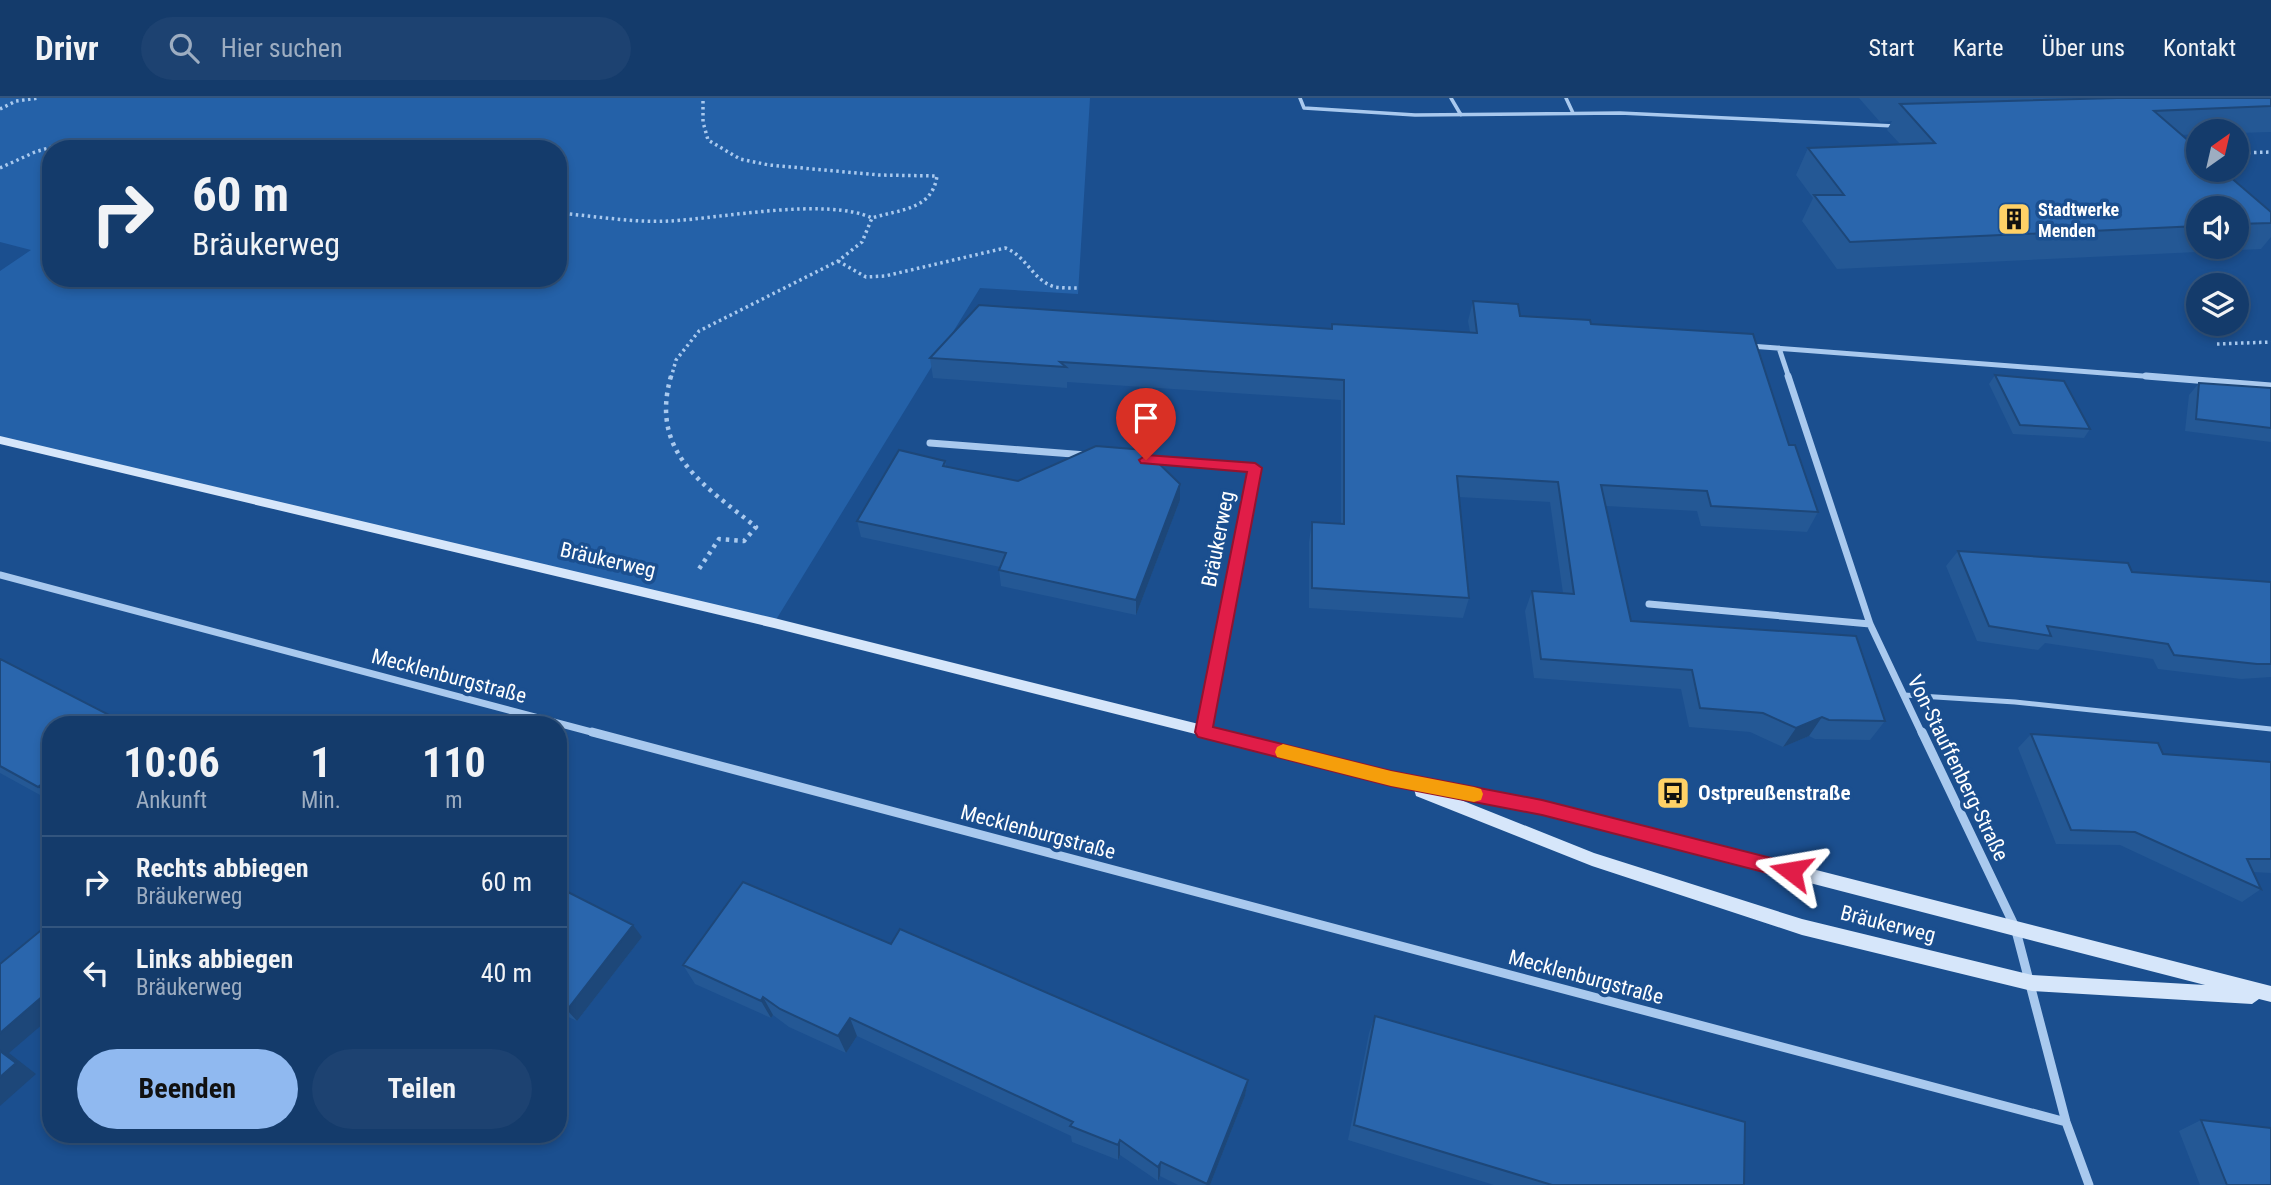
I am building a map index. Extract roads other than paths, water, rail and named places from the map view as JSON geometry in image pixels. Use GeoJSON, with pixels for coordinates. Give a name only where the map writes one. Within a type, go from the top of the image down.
{"type":"FeatureCollection","features":[{"type":"Feature","properties":{"kind":"main road","name":"Bräukerweg"},"geometry":{"type":"LineString","coordinates":[[0,440],[774,623],[1391,778],[1542,807],[2271,995]]}},
{"type":"Feature","properties":{"kind":"main road","name":"Bräukerweg"},"geometry":{"type":"LineString","coordinates":[[1391,778],[1592,859],[1802,927],[2032,983],[2271,995]]}},
{"type":"Feature","properties":{"kind":"street"},"geometry":{"type":"LineString","coordinates":[[1738,345],[2271,386]]}},
{"type":"Feature","properties":{"kind":"street","name":"Von-Stauffenberg-Straße"},"geometry":{"type":"LineString","coordinates":[[1779,348],[1871,624],[2015,927]]}},
{"type":"Feature","properties":{"kind":"street"},"geometry":{"type":"LineString","coordinates":[[929,443],[1092,455]]}},
{"type":"Feature","properties":{"kind":"street","name":"Bräukerweg"},"geometry":{"type":"LineString","coordinates":[[1133,458],[1255,468],[1204,732]]}},
{"type":"Feature","properties":{"kind":"street","name":"Mecklenburgstraße"},"geometry":{"type":"LineString","coordinates":[[0,575],[533,716]]}},
{"type":"Feature","properties":{"kind":"street"},"geometry":{"type":"LineString","coordinates":[[1649,604],[1871,624]]}},
{"type":"Feature","properties":{"kind":"street","name":"Mecklenburgstraße"},"geometry":{"type":"LineString","coordinates":[[567,725],[2066,1122]]}},
{"type":"Feature","properties":{"kind":"street"},"geometry":{"type":"LineString","coordinates":[[2015,927],[2032,983],[2066,1122],[2089,1185]]}},
{"type":"Feature","properties":{"kind":"lane"},"geometry":{"type":"LineString","coordinates":[[1300,98],[1304,108],[1461,115],[1619,113],[1905,125]]}},
{"type":"Feature","properties":{"kind":"lane"},"geometry":{"type":"LineString","coordinates":[[1451,98],[1461,115]]}},
{"type":"Feature","properties":{"kind":"lane"},"geometry":{"type":"LineString","coordinates":[[1566,98],[1573,113]]}},
{"type":"Feature","properties":{"kind":"lane"},"geometry":{"type":"LineString","coordinates":[[1904,695],[2015,702],[2271,729]]}},
{"type":"Feature","properties":{"kind":"place","name":"Stadtwerke Menden"},"geometry":{"type":"Point","coordinates":[2014,219]}},
{"type":"Feature","properties":{"kind":"place","name":"Ostpreußenstraße"},"geometry":{"type":"Point","coordinates":[1673,793]}}]}
